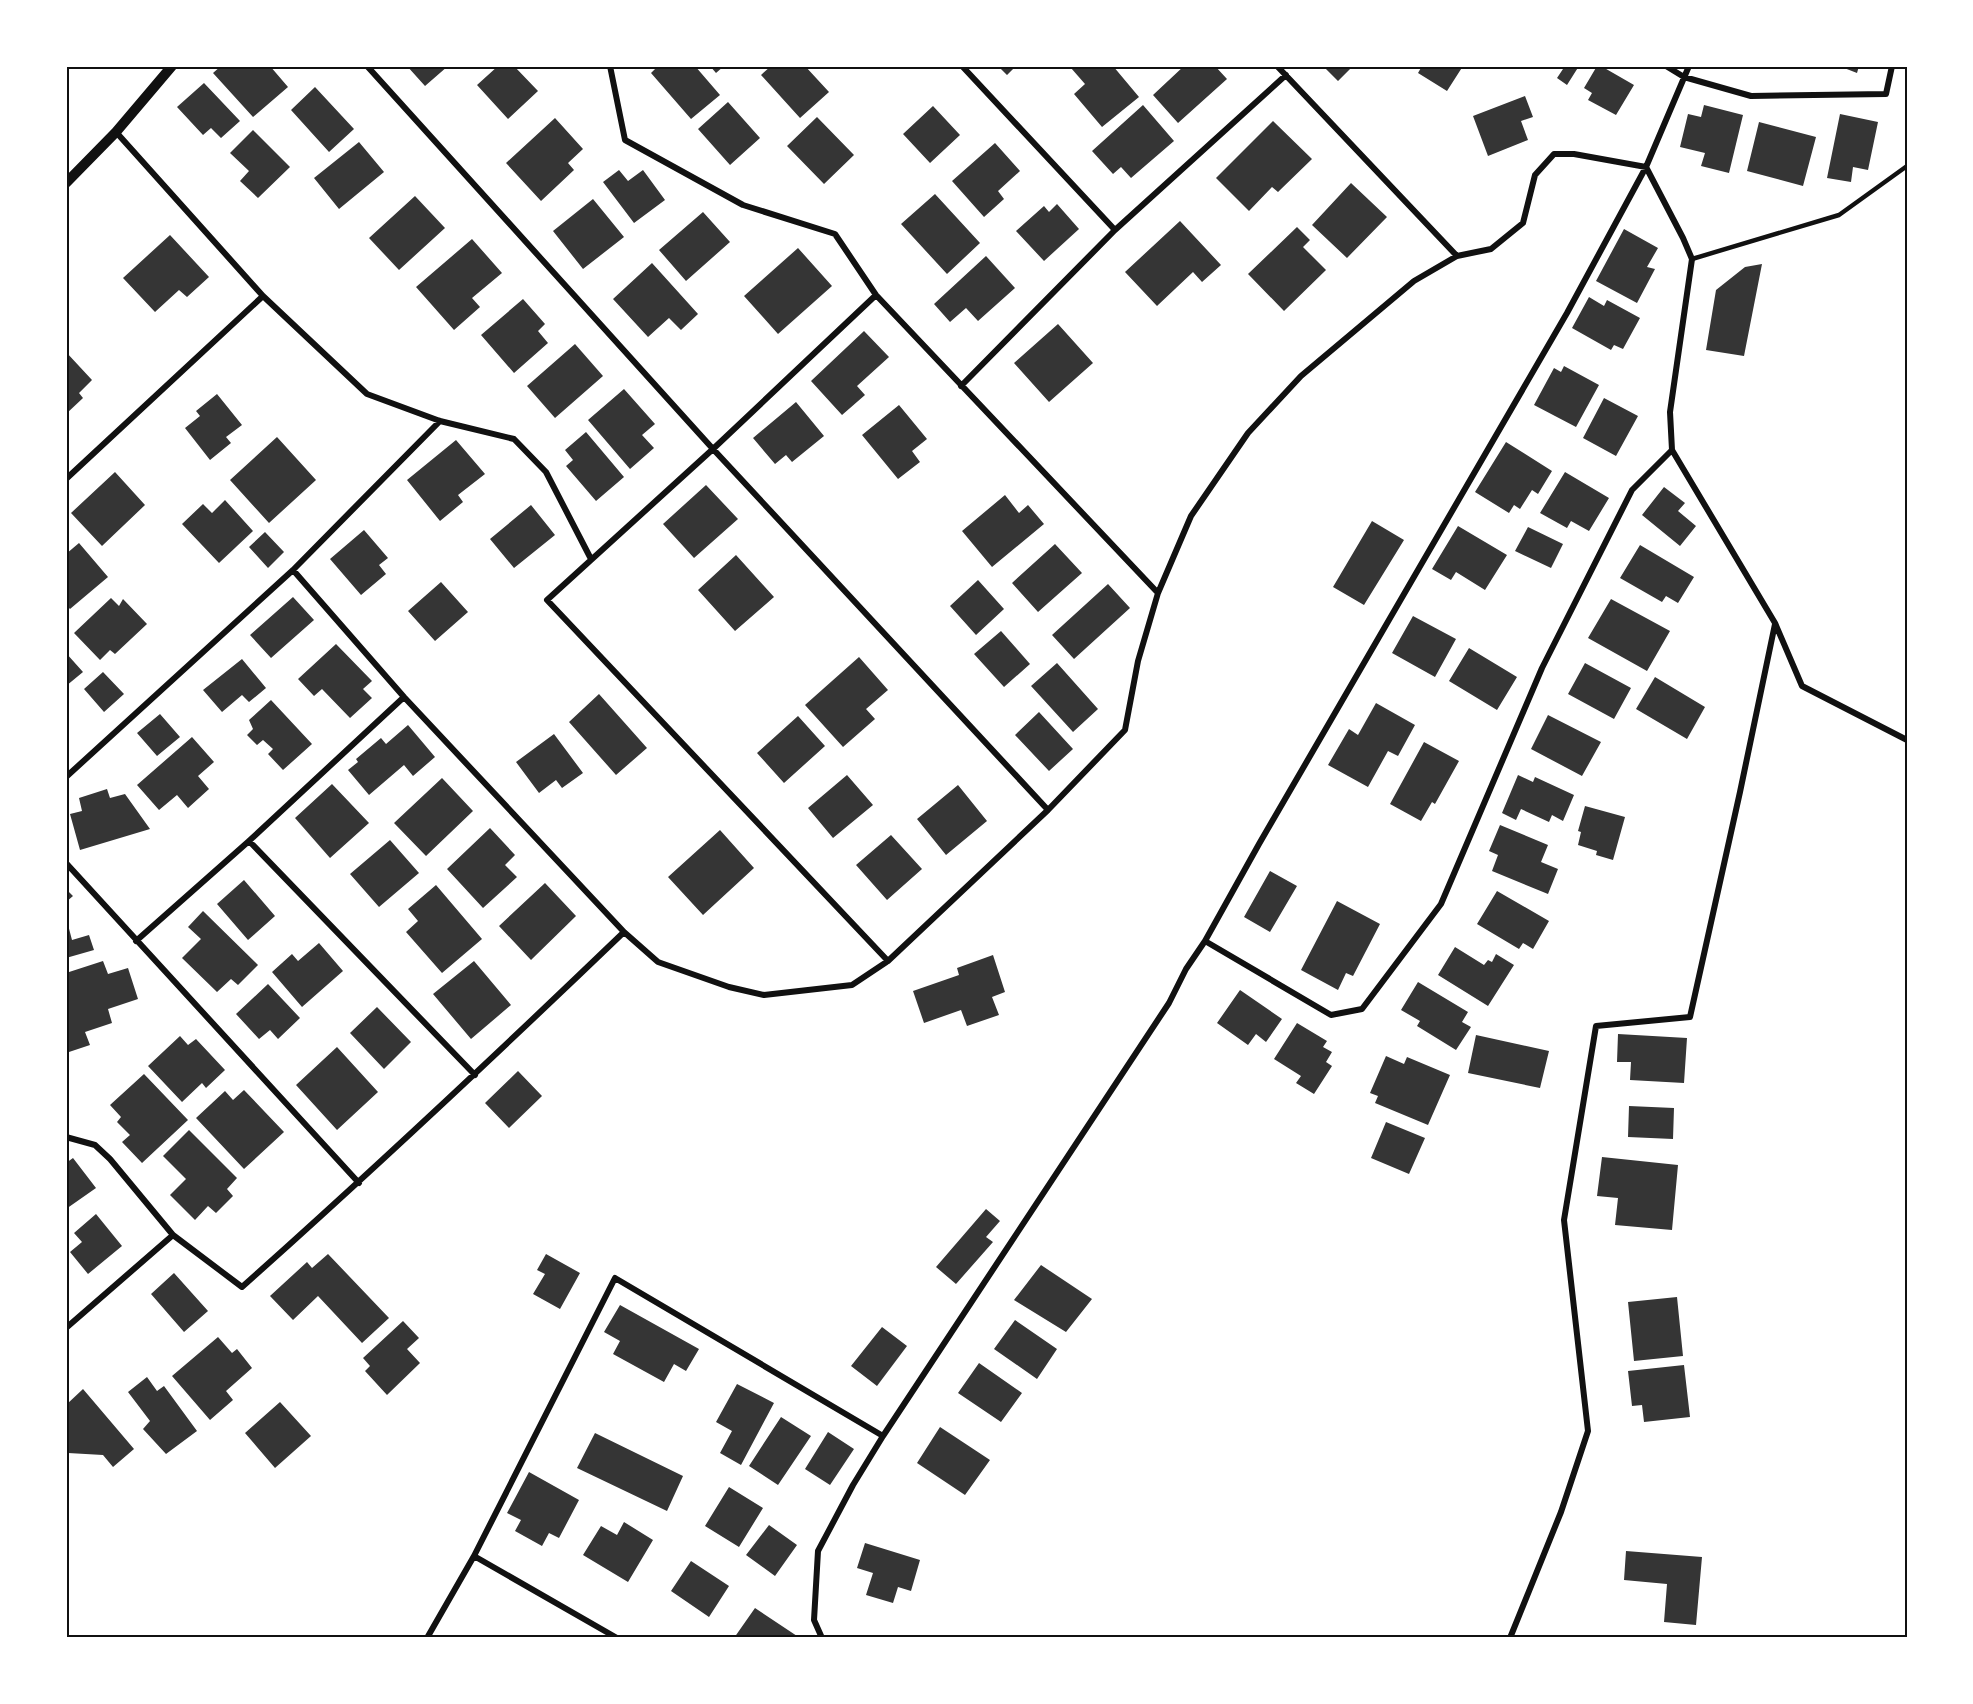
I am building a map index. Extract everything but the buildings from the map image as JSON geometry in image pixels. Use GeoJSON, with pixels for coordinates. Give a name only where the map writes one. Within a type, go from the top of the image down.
{"type":"FeatureCollection","features":[{"type":"Feature","properties":{"kind":"street"},"geometry":{"type":"LineString","coordinates":[[66,183],[116,132],[172,66]]}},
{"type":"Feature","properties":{"kind":"street"},"geometry":{"type":"LineString","coordinates":[[367,66],[713,449],[1048,810]]}},
{"type":"Feature","properties":{"kind":"street"},"geometry":{"type":"LineString","coordinates":[[610,66],[626,140],[743,205],[835,234],[876,295],[1158,593]]}},
{"type":"Feature","properties":{"kind":"street"},"geometry":{"type":"LineString","coordinates":[[962,66],[1115,230]]}},
{"type":"Feature","properties":{"kind":"street"},"geometry":{"type":"LineString","coordinates":[[1277,66],[1457,256]]}},
{"type":"Feature","properties":{"kind":"street"},"geometry":{"type":"LineString","coordinates":[[1666,66],[1684,77],[1751,96],[1886,94],[1892,66]]}},
{"type":"Feature","properties":{"kind":"street"},"geometry":{"type":"LineString","coordinates":[[822,1638],[814,1620],[818,1551],[853,1485],[1169,1003],[1186,969],[1205,941],[1567,313],[1646,167],[1689,66]]}},
{"type":"Feature","properties":{"kind":"street"},"geometry":{"type":"LineString","coordinates":[[961,386],[1115,230],[1286,75]]}},
{"type":"Feature","properties":{"kind":"street"},"geometry":{"type":"LineString","coordinates":[[116,132],[263,296],[367,394],[440,421],[514,439],[546,472],[591,559]]}},
{"type":"Feature","properties":{"kind":"street"},"geometry":{"type":"LineString","coordinates":[[293,570],[404,697],[624,932],[658,962],[729,987],[764,995],[852,986],[888,961],[1048,810],[1125,730],[1138,661],[1158,593],[1191,516],[1248,433],[1301,376],[1414,281],[1457,256],[1491,249],[1522,223],[1535,175],[1554,154],[1574,154],[1646,167]]}},
{"type":"Feature","properties":{"kind":"street"},"geometry":{"type":"LineString","coordinates":[[1646,167],[1692,259],[1671,412],[1672,450],[1775,623],[1802,686],[1907,740]]}},
{"type":"Feature","properties":{"kind":"street"},"geometry":{"type":"LineString","coordinates":[[876,295],[548,600],[888,961]]}},
{"type":"Feature","properties":{"kind":"street"},"geometry":{"type":"LineString","coordinates":[[66,479],[263,296]]}},
{"type":"Feature","properties":{"kind":"street"},"geometry":{"type":"LineString","coordinates":[[66,777],[293,570],[440,421]]}},
{"type":"Feature","properties":{"kind":"street"},"geometry":{"type":"LineString","coordinates":[[1205,941],[1331,1015],[1362,1009],[1441,904],[1542,668],[1632,490],[1672,450]]}},
{"type":"Feature","properties":{"kind":"street"},"geometry":{"type":"LineString","coordinates":[[1510,1638],[1561,1512],[1588,1431],[1564,1220],[1596,1026],[1690,1017],[1738,804],[1775,623]]}},
{"type":"Feature","properties":{"kind":"street"},"geometry":{"type":"LineString","coordinates":[[136,941],[249,841],[404,697]]}},
{"type":"Feature","properties":{"kind":"street"},"geometry":{"type":"LineString","coordinates":[[249,841],[475,1075]]}},
{"type":"Feature","properties":{"kind":"street"},"geometry":{"type":"LineString","coordinates":[[66,862],[359,1183]]}},
{"type":"Feature","properties":{"kind":"street"},"geometry":{"type":"LineString","coordinates":[[66,1137],[96,1145],[173,1235],[242,1287],[359,1183],[624,932]]}},
{"type":"Feature","properties":{"kind":"street"},"geometry":{"type":"LineString","coordinates":[[66,1328],[173,1235]]}},
{"type":"Feature","properties":{"kind":"street"},"geometry":{"type":"LineString","coordinates":[[427,1638],[474,1556],[615,1278],[883,1436]]}},
{"type":"Feature","properties":{"kind":"street"},"geometry":{"type":"LineString","coordinates":[[474,1556],[617,1638]]}},
{"type":"Feature","properties":{"kind":"lane"},"geometry":{"type":"LineString","coordinates":[[1692,259],[1839,215],[1907,166]]}}]}
